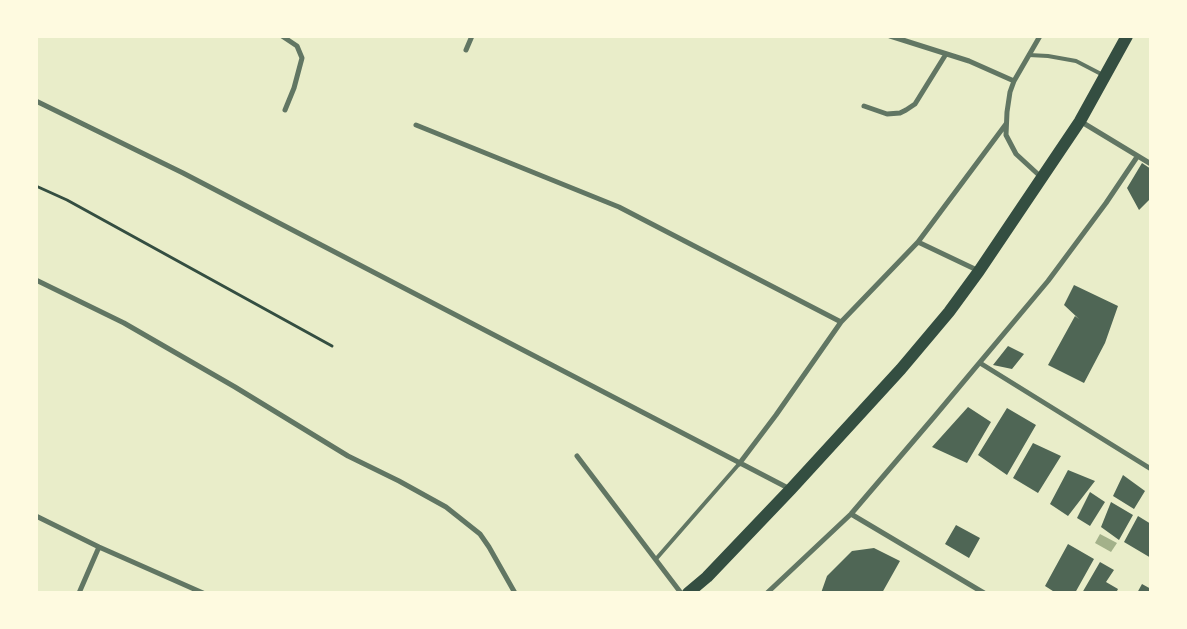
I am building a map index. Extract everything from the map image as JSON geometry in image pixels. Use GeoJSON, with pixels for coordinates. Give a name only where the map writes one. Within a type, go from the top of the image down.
{"type":"FeatureCollection","features":[{"type":"Feature","properties":{"kind":"main road"},"geometry":{"type":"LineString","coordinates":[[688,593],[708,577],[791,489],[901,370],[949,312],[979,271],[1080,121],[1127,36]]}},
{"type":"Feature","properties":{"kind":"street"},"geometry":{"type":"LineString","coordinates":[[282,36],[297,46],[302,58],[294,88],[285,110]]}},
{"type":"Feature","properties":{"kind":"street"},"geometry":{"type":"LineString","coordinates":[[466,50],[472,36]]}},
{"type":"Feature","properties":{"kind":"street"},"geometry":{"type":"LineString","coordinates":[[890,36],[968,61],[1014,81]]}},
{"type":"Feature","properties":{"kind":"street"},"geometry":{"type":"LineString","coordinates":[[1040,36],[1014,81],[1010,92],[1006,135],[1016,154],[1041,177]]}},
{"type":"Feature","properties":{"kind":"street"},"geometry":{"type":"LineString","coordinates":[[864,106],[893,115],[900,114],[910,108],[924,91],[946,54]]}},
{"type":"Feature","properties":{"kind":"street"},"geometry":{"type":"LineString","coordinates":[[36,101],[182,173],[739,464],[791,489]]}},
{"type":"Feature","properties":{"kind":"street"},"geometry":{"type":"LineString","coordinates":[[1080,121],[1151,164]]}},
{"type":"Feature","properties":{"kind":"street"},"geometry":{"type":"LineString","coordinates":[[739,464],[776,416],[841,322],[918,242],[1006,124]]}},
{"type":"Feature","properties":{"kind":"street"},"geometry":{"type":"LineString","coordinates":[[416,125],[619,207],[841,322]]}},
{"type":"Feature","properties":{"kind":"street"},"geometry":{"type":"LineString","coordinates":[[767,593],[851,514],[980,363],[1048,281],[1106,203],[1137,157]]}},
{"type":"Feature","properties":{"kind":"street"},"geometry":{"type":"LineString","coordinates":[[918,242],[979,271]]}},
{"type":"Feature","properties":{"kind":"street"},"geometry":{"type":"LineString","coordinates":[[36,280],[124,323],[235,387],[348,456],[400,481],[446,507],[480,534],[515,593]]}},
{"type":"Feature","properties":{"kind":"street"},"geometry":{"type":"LineString","coordinates":[[980,363],[1151,469]]}},
{"type":"Feature","properties":{"kind":"street"},"geometry":{"type":"LineString","coordinates":[[577,456],[681,593]]}},
{"type":"Feature","properties":{"kind":"street"},"geometry":{"type":"LineString","coordinates":[[851,514],[984,593]]}},
{"type":"Feature","properties":{"kind":"street"},"geometry":{"type":"LineString","coordinates":[[36,516],[202,593]]}},
{"type":"Feature","properties":{"kind":"street"},"geometry":{"type":"LineString","coordinates":[[79,593],[99,546]]}},
{"type":"Feature","properties":{"kind":"lane"},"geometry":{"type":"LineString","coordinates":[[1029,55],[1076,61],[1106,76]]}},
{"type":"Feature","properties":{"kind":"lane"},"geometry":{"type":"LineString","coordinates":[[656,559],[739,464]]}},
{"type":"Feature","properties":{"kind":"path"},"geometry":{"type":"LineString","coordinates":[[36,186],[67,200],[332,346]]}},
{"type":"Feature","properties":{"kind":"shaded area"},"geometry":{"type":"Polygon","coordinates":[[[1100,534],[1117,543],[1111,552],[1095,543],[1100,534]]]}},
{"type":"Feature","properties":{"kind":"building"},"geometry":{"type":"Polygon","coordinates":[[[1142,163],[1151,169],[1151,198],[1139,210],[1127,188],[1142,163]]]}},
{"type":"Feature","properties":{"kind":"building"},"geometry":{"type":"Polygon","coordinates":[[[1074,285],[1118,306],[1105,343],[1084,383],[1048,365],[1075,316],[1079,319],[1064,305],[1074,285]]]}},
{"type":"Feature","properties":{"kind":"building"},"geometry":{"type":"Polygon","coordinates":[[[1008,346],[1024,354],[1012,369],[993,365],[1008,346]]]}},
{"type":"Feature","properties":{"kind":"building"},"geometry":{"type":"Polygon","coordinates":[[[968,407],[991,422],[967,463],[932,447],[968,407]]]}},
{"type":"Feature","properties":{"kind":"building"},"geometry":{"type":"Polygon","coordinates":[[[1007,408],[1036,425],[1007,475],[978,455],[1007,408]]]}},
{"type":"Feature","properties":{"kind":"building"},"geometry":{"type":"Polygon","coordinates":[[[1033,443],[1061,456],[1038,493],[1013,478],[1033,443]]]}},
{"type":"Feature","properties":{"kind":"building"},"geometry":{"type":"Polygon","coordinates":[[[1068,470],[1095,481],[1068,516],[1050,504],[1068,470]]]}},
{"type":"Feature","properties":{"kind":"building"},"geometry":{"type":"Polygon","coordinates":[[[1123,475],[1145,491],[1134,509],[1113,496],[1123,475]]]}},
{"type":"Feature","properties":{"kind":"building"},"geometry":{"type":"Polygon","coordinates":[[[1090,492],[1105,502],[1090,526],[1077,518],[1090,492]]]}},
{"type":"Feature","properties":{"kind":"building"},"geometry":{"type":"Polygon","coordinates":[[[1111,502],[1133,515],[1119,540],[1101,527],[1111,502]]]}},
{"type":"Feature","properties":{"kind":"building"},"geometry":{"type":"Polygon","coordinates":[[[1138,516],[1151,524],[1151,558],[1124,542],[1138,516]]]}},
{"type":"Feature","properties":{"kind":"building"},"geometry":{"type":"Polygon","coordinates":[[[956,525],[980,538],[969,558],[945,544],[956,525]]]}},
{"type":"Feature","properties":{"kind":"building"},"geometry":{"type":"Polygon","coordinates":[[[1068,544],[1094,559],[1075,593],[1056,593],[1045,586],[1068,544]]]}},
{"type":"Feature","properties":{"kind":"building"},"geometry":{"type":"Polygon","coordinates":[[[874,548],[900,561],[882,593],[821,593],[827,576],[852,551],[874,548]]]}},
{"type":"Feature","properties":{"kind":"building"},"geometry":{"type":"Polygon","coordinates":[[[1100,562],[1114,570],[1106,582],[1118,589],[1116,593],[1082,593],[1100,562]]]}},
{"type":"Feature","properties":{"kind":"building"},"geometry":{"type":"Polygon","coordinates":[[[1142,584],[1151,589],[1151,593],[1137,593],[1142,584]]]}}]}
